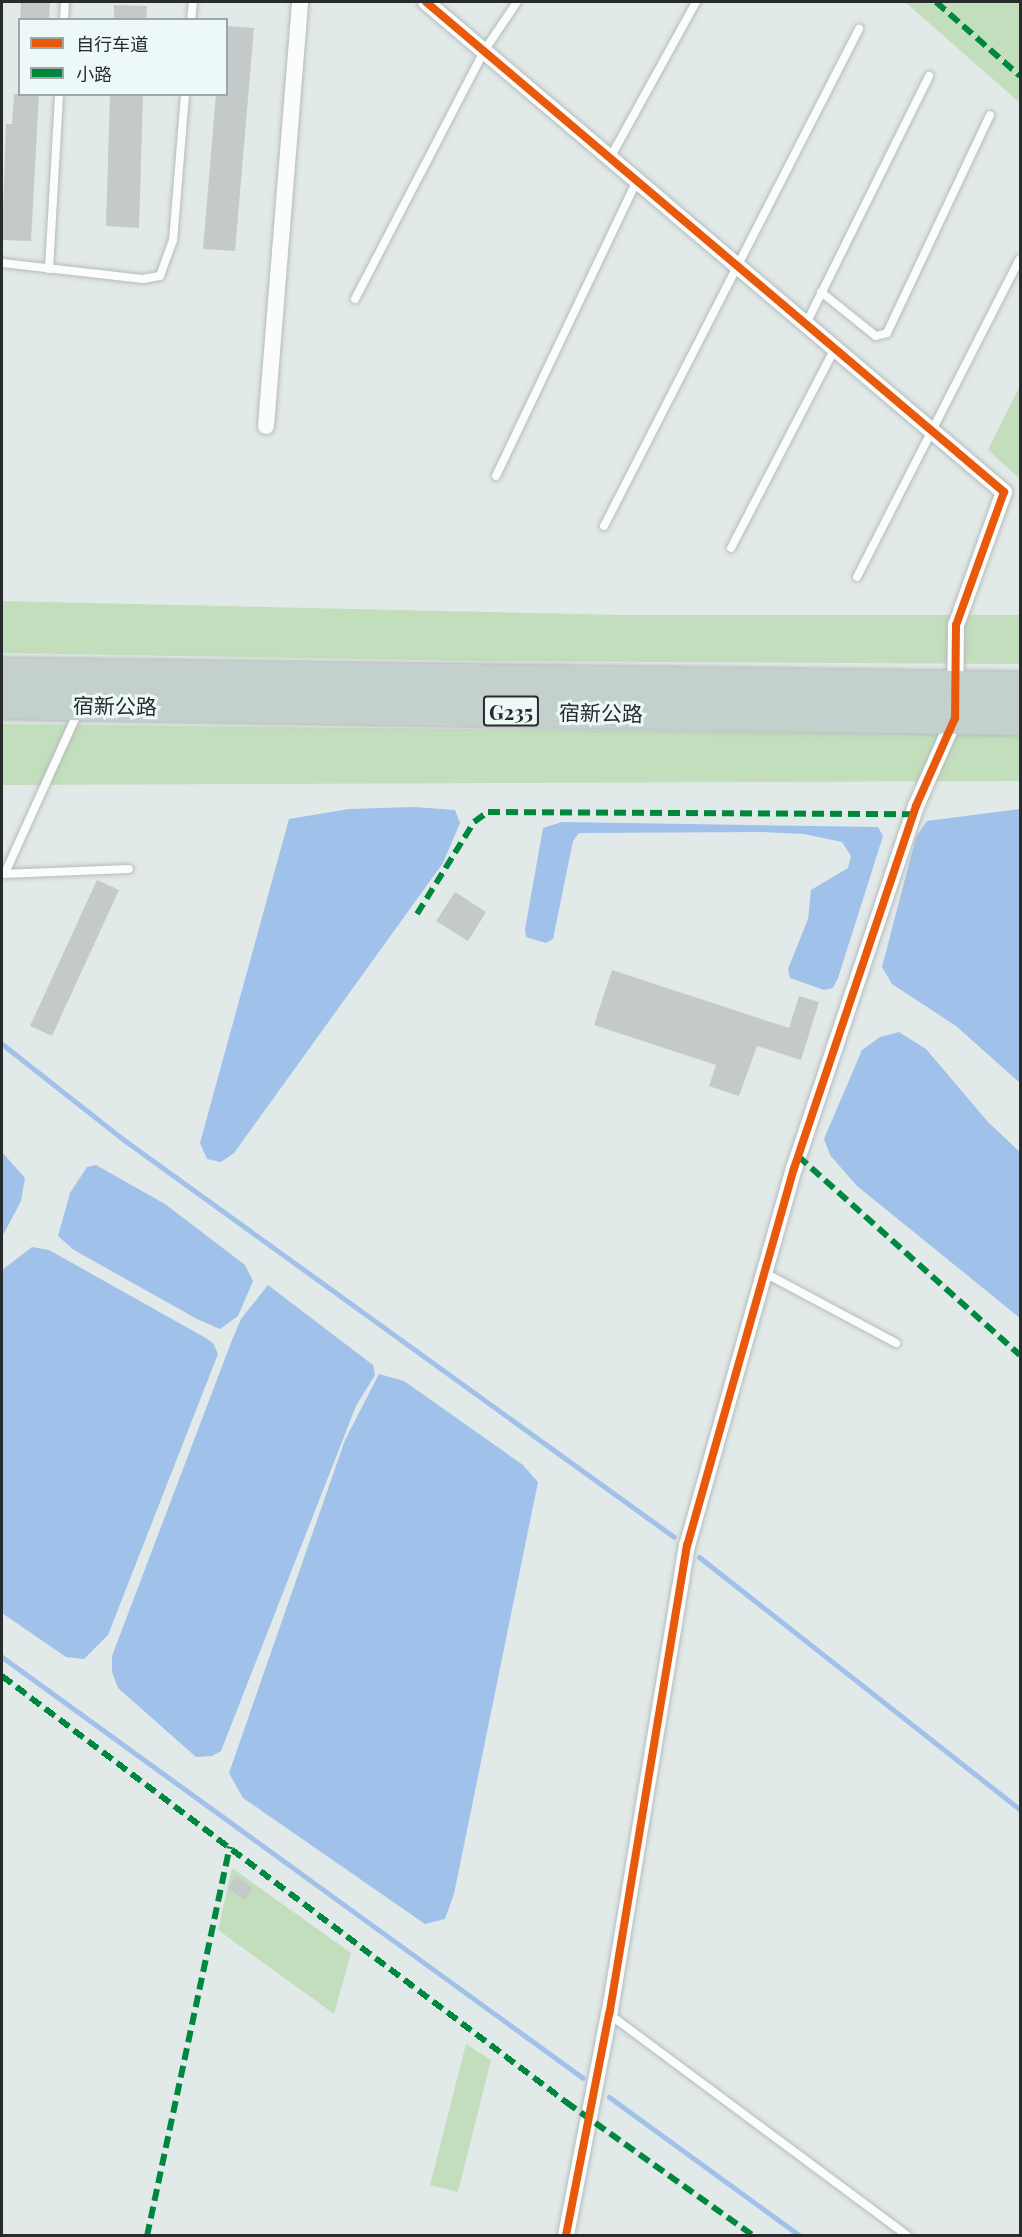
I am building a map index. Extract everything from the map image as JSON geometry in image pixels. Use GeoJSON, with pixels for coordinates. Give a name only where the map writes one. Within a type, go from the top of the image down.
{"type":"FeatureCollection","features":[{"type":"Feature","properties":{"kind":"highway","name":"宿新公路"},"geometry":{"type":"LineString","coordinates":[[2,674],[955,703],[1020,719]]}},
{"type":"Feature","properties":{"kind":"highway","name":"宿新公路"},"geometry":{"type":"LineString","coordinates":[[2,703],[82,705],[955,703],[1020,688]]}},
{"type":"Feature","properties":{"kind":"street"},"geometry":{"type":"LineString","coordinates":[[266,426],[300,2]]}},
{"type":"Feature","properties":{"kind":"street"},"geometry":{"type":"LineString","coordinates":[[426,2],[1004,492],[956,625],[955,703],[916,806],[794,1168],[687,1545],[609,2014],[566,2235]]}},
{"type":"Feature","properties":{"kind":"lane"},"geometry":{"type":"LineString","coordinates":[[63,18],[64,2]]}},
{"type":"Feature","properties":{"kind":"lane"},"geometry":{"type":"LineString","coordinates":[[191,18],[193,2]]}},
{"type":"Feature","properties":{"kind":"lane"},"geometry":{"type":"LineString","coordinates":[[356,299],[484,51],[517,2]]}},
{"type":"Feature","properties":{"kind":"lane"},"geometry":{"type":"LineString","coordinates":[[610,158],[696,2]]}},
{"type":"Feature","properties":{"kind":"lane"},"geometry":{"type":"LineString","coordinates":[[604,526],[859,29]]}},
{"type":"Feature","properties":{"kind":"lane"},"geometry":{"type":"LineString","coordinates":[[806,324],[929,76]]}},
{"type":"Feature","properties":{"kind":"lane"},"geometry":{"type":"LineString","coordinates":[[49,269],[59,96]]}},
{"type":"Feature","properties":{"kind":"lane"},"geometry":{"type":"LineString","coordinates":[[2,263],[143,279],[160,276],[173,242],[185,96]]}},
{"type":"Feature","properties":{"kind":"lane"},"geometry":{"type":"LineString","coordinates":[[821,292],[876,336],[887,333],[990,115]]}},
{"type":"Feature","properties":{"kind":"lane"},"geometry":{"type":"LineString","coordinates":[[496,476],[637,180]]}},
{"type":"Feature","properties":{"kind":"lane"},"geometry":{"type":"LineString","coordinates":[[857,577],[1020,259]]}},
{"type":"Feature","properties":{"kind":"lane"},"geometry":{"type":"LineString","coordinates":[[731,548],[835,348]]}},
{"type":"Feature","properties":{"kind":"lane"},"geometry":{"type":"LineString","coordinates":[[82,705],[3,873],[129,869]]}},
{"type":"Feature","properties":{"kind":"lane"},"geometry":{"type":"LineString","coordinates":[[763,1272],[896,1343]]}},
{"type":"Feature","properties":{"kind":"lane"},"geometry":{"type":"LineString","coordinates":[[609,2014],[908,2235]]}},
{"type":"Feature","properties":{"kind":"green space"},"geometry":{"type":"Polygon","coordinates":[[[905,2],[1020,2],[1020,103],[905,2]]]}},
{"type":"Feature","properties":{"kind":"green space"},"geometry":{"type":"Polygon","coordinates":[[[1020,386],[1020,479],[988,450],[1020,386]]]}},
{"type":"Feature","properties":{"kind":"green space"},"geometry":{"type":"Polygon","coordinates":[[[2,601],[623,615],[1020,615],[1020,664],[474,661],[2,653],[2,601]]]}},
{"type":"Feature","properties":{"kind":"green space"},"geometry":{"type":"Polygon","coordinates":[[[2,724],[1020,735],[1020,781],[2,785],[2,724]]]}},
{"type":"Feature","properties":{"kind":"green space"},"geometry":{"type":"Polygon","coordinates":[[[232,1868],[351,1953],[334,2014],[218,1930],[232,1868]]]}},
{"type":"Feature","properties":{"kind":"green space"},"geometry":{"type":"Polygon","coordinates":[[[466,2044],[491,2060],[458,2192],[430,2185],[466,2044]]]}},
{"type":"Feature","properties":{"kind":"water"},"geometry":{"type":"Polygon","coordinates":[[[414,807],[455,810],[460,823],[443,863],[234,1153],[221,1162],[207,1159],[200,1143],[289,819],[349,809],[414,807]]]}},
{"type":"Feature","properties":{"kind":"water"},"geometry":{"type":"Polygon","coordinates":[[[1020,809],[1020,1083],[956,1026],[892,984],[882,967],[916,837],[927,821],[1020,809]]]}},
{"type":"Feature","properties":{"kind":"water"},"geometry":{"type":"Polygon","coordinates":[[[562,822],[878,827],[883,836],[838,978],[833,988],[824,990],[790,978],[788,969],[808,919],[811,890],[848,868],[851,856],[842,842],[804,834],[761,832],[579,833],[573,841],[553,939],[546,943],[526,937],[525,929],[543,828],[562,822]]]}},
{"type":"Feature","properties":{"kind":"water"},"geometry":{"type":"Polygon","coordinates":[[[899,1032],[926,1049],[988,1122],[1020,1152],[1020,1318],[857,1186],[830,1155],[824,1139],[862,1050],[880,1037],[899,1032]]]}},
{"type":"Feature","properties":{"kind":"water"},"geometry":{"type":"Polygon","coordinates":[[[2,1152],[25,1178],[21,1201],[2,1237],[2,1152]]]}},
{"type":"Feature","properties":{"kind":"water"},"geometry":{"type":"Polygon","coordinates":[[[96,1165],[165,1204],[245,1265],[253,1281],[238,1316],[220,1329],[197,1319],[74,1250],[58,1236],[70,1193],[87,1167],[96,1165]]]}},
{"type":"Feature","properties":{"kind":"water"},"geometry":{"type":"Polygon","coordinates":[[[32,1247],[49,1250],[204,1337],[213,1343],[218,1354],[108,1635],[84,1659],[66,1657],[2,1613],[2,1270],[32,1247]]]}},
{"type":"Feature","properties":{"kind":"water"},"geometry":{"type":"Polygon","coordinates":[[[268,1285],[373,1365],[375,1375],[356,1406],[221,1751],[212,1756],[196,1757],[118,1688],[112,1672],[112,1656],[232,1340],[241,1319],[268,1285]]]}},
{"type":"Feature","properties":{"kind":"water"},"geometry":{"type":"Polygon","coordinates":[[[379,1374],[404,1381],[523,1465],[538,1482],[454,1894],[445,1919],[425,1924],[243,1798],[229,1773],[345,1440],[379,1374]]]}},
{"type":"Feature","properties":{"kind":"building"},"geometry":{"type":"Polygon","coordinates":[[[21,2],[50,2],[49,18],[20,18],[21,2]]]}},
{"type":"Feature","properties":{"kind":"building"},"geometry":{"type":"Polygon","coordinates":[[[114,5],[147,6],[146,18],[114,18],[114,5]]]}},
{"type":"Feature","properties":{"kind":"building"},"geometry":{"type":"Polygon","coordinates":[[[228,26],[254,28],[235,251],[203,249],[216,96],[228,96],[228,26]]]}},
{"type":"Feature","properties":{"kind":"building"},"geometry":{"type":"Polygon","coordinates":[[[14,94],[39,96],[31,241],[2,240],[6,124],[12,124],[14,94]]]}},
{"type":"Feature","properties":{"kind":"building"},"geometry":{"type":"Polygon","coordinates":[[[110,96],[143,96],[139,228],[106,226],[110,96]]]}},
{"type":"Feature","properties":{"kind":"building"},"geometry":{"type":"Polygon","coordinates":[[[97,880],[119,890],[52,1036],[30,1026],[97,880]]]}},
{"type":"Feature","properties":{"kind":"building"},"geometry":{"type":"Polygon","coordinates":[[[455,892],[486,912],[468,941],[436,921],[455,892]]]}},
{"type":"Feature","properties":{"kind":"building"},"geometry":{"type":"Polygon","coordinates":[[[612,970],[789,1028],[799,996],[819,1002],[801,1060],[757,1046],[739,1096],[709,1086],[716,1065],[594,1025],[612,970]]]}},
{"type":"Feature","properties":{"kind":"building"},"geometry":{"type":"Polygon","coordinates":[[[236,1876],[253,1888],[245,1900],[228,1888],[236,1876]]]}},
{"type":"Feature","properties":{"kind":"waterway"},"geometry":{"type":"LineString","coordinates":[[2,1044],[124,1140],[674,1537]]}},
{"type":"Feature","properties":{"kind":"waterway"},"geometry":{"type":"LineString","coordinates":[[699,1557],[1020,1810]]}},
{"type":"Feature","properties":{"kind":"waterway"},"geometry":{"type":"LineString","coordinates":[[2,1657],[583,2078]]}},
{"type":"Feature","properties":{"kind":"waterway"},"geometry":{"type":"LineString","coordinates":[[609,2097],[800,2236]]}},
{"type":"Feature","properties":{"kind":"marked path"},"geometry":{"type":"LineString","coordinates":[[936,2],[1020,76]]}},
{"type":"Feature","properties":{"kind":"marked path"},"geometry":{"type":"LineString","coordinates":[[417,914],[474,822],[488,812],[914,814]]}},
{"type":"Feature","properties":{"kind":"marked path"},"geometry":{"type":"LineString","coordinates":[[798,1156],[1020,1355]]}},
{"type":"Feature","properties":{"kind":"marked path"},"geometry":{"type":"LineString","coordinates":[[2,1676],[566,2102],[754,2236]]}},
{"type":"Feature","properties":{"kind":"marked path"},"geometry":{"type":"LineString","coordinates":[[147,2236],[230,1847]]}},
{"type":"Feature","properties":{"kind":"cycle path"},"geometry":{"type":"LineString","coordinates":[[426,2],[1004,492],[956,625],[955,718],[916,806],[794,1168],[687,1545],[609,2014],[566,2236]]}}]}
